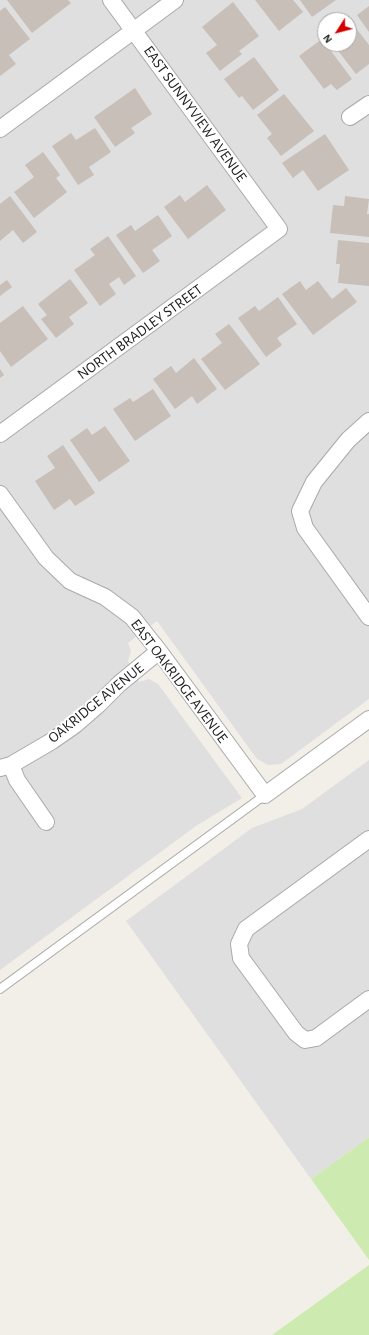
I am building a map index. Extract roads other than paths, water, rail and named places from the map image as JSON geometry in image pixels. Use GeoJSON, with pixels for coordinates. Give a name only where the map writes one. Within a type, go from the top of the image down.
{"type":"FeatureCollection","features":[{"type":"Feature","properties":{"kind":"street","name":"EAST SUNNYVIEW AVENUE"},"geometry":{"type":"LineString","coordinates":[[111,0],[280,229]]}},
{"type":"Feature","properties":{"kind":"street"},"geometry":{"type":"LineString","coordinates":[[0,129],[175,0]]}},
{"type":"Feature","properties":{"kind":"street"},"geometry":{"type":"LineString","coordinates":[[350,117],[369,104]]}},
{"type":"Feature","properties":{"kind":"street","name":"NORTH BRADLEY STREET"},"geometry":{"type":"LineString","coordinates":[[0,434],[280,229]]}},
{"type":"Feature","properties":{"kind":"street"},"geometry":{"type":"LineString","coordinates":[[369,421],[348,440],[314,482],[300,511],[305,528],[369,617]]}},
{"type":"Feature","properties":{"kind":"street","name":"EAST OAKRIDGE AVENUE"},"geometry":{"type":"LineString","coordinates":[[0,494],[46,558],[70,581],[105,597],[132,617],[159,651],[265,795]]}},
{"type":"Feature","properties":{"kind":"street","name":"OAKRIDGE AVENUE"},"geometry":{"type":"LineString","coordinates":[[46,822],[17,780],[5,766],[52,741],[75,725],[119,684],[159,651]]}},
{"type":"Feature","properties":{"kind":"street"},"geometry":{"type":"LineString","coordinates":[[265,795],[369,719]]}},
{"type":"Feature","properties":{"kind":"street"},"geometry":{"type":"LineString","coordinates":[[369,838],[246,929],[239,944],[241,958],[296,1033],[305,1040],[316,1038],[369,999]]}},
{"type":"Feature","properties":{"kind":"lane"},"geometry":{"type":"LineString","coordinates":[[0,989],[265,795]]}}]}
